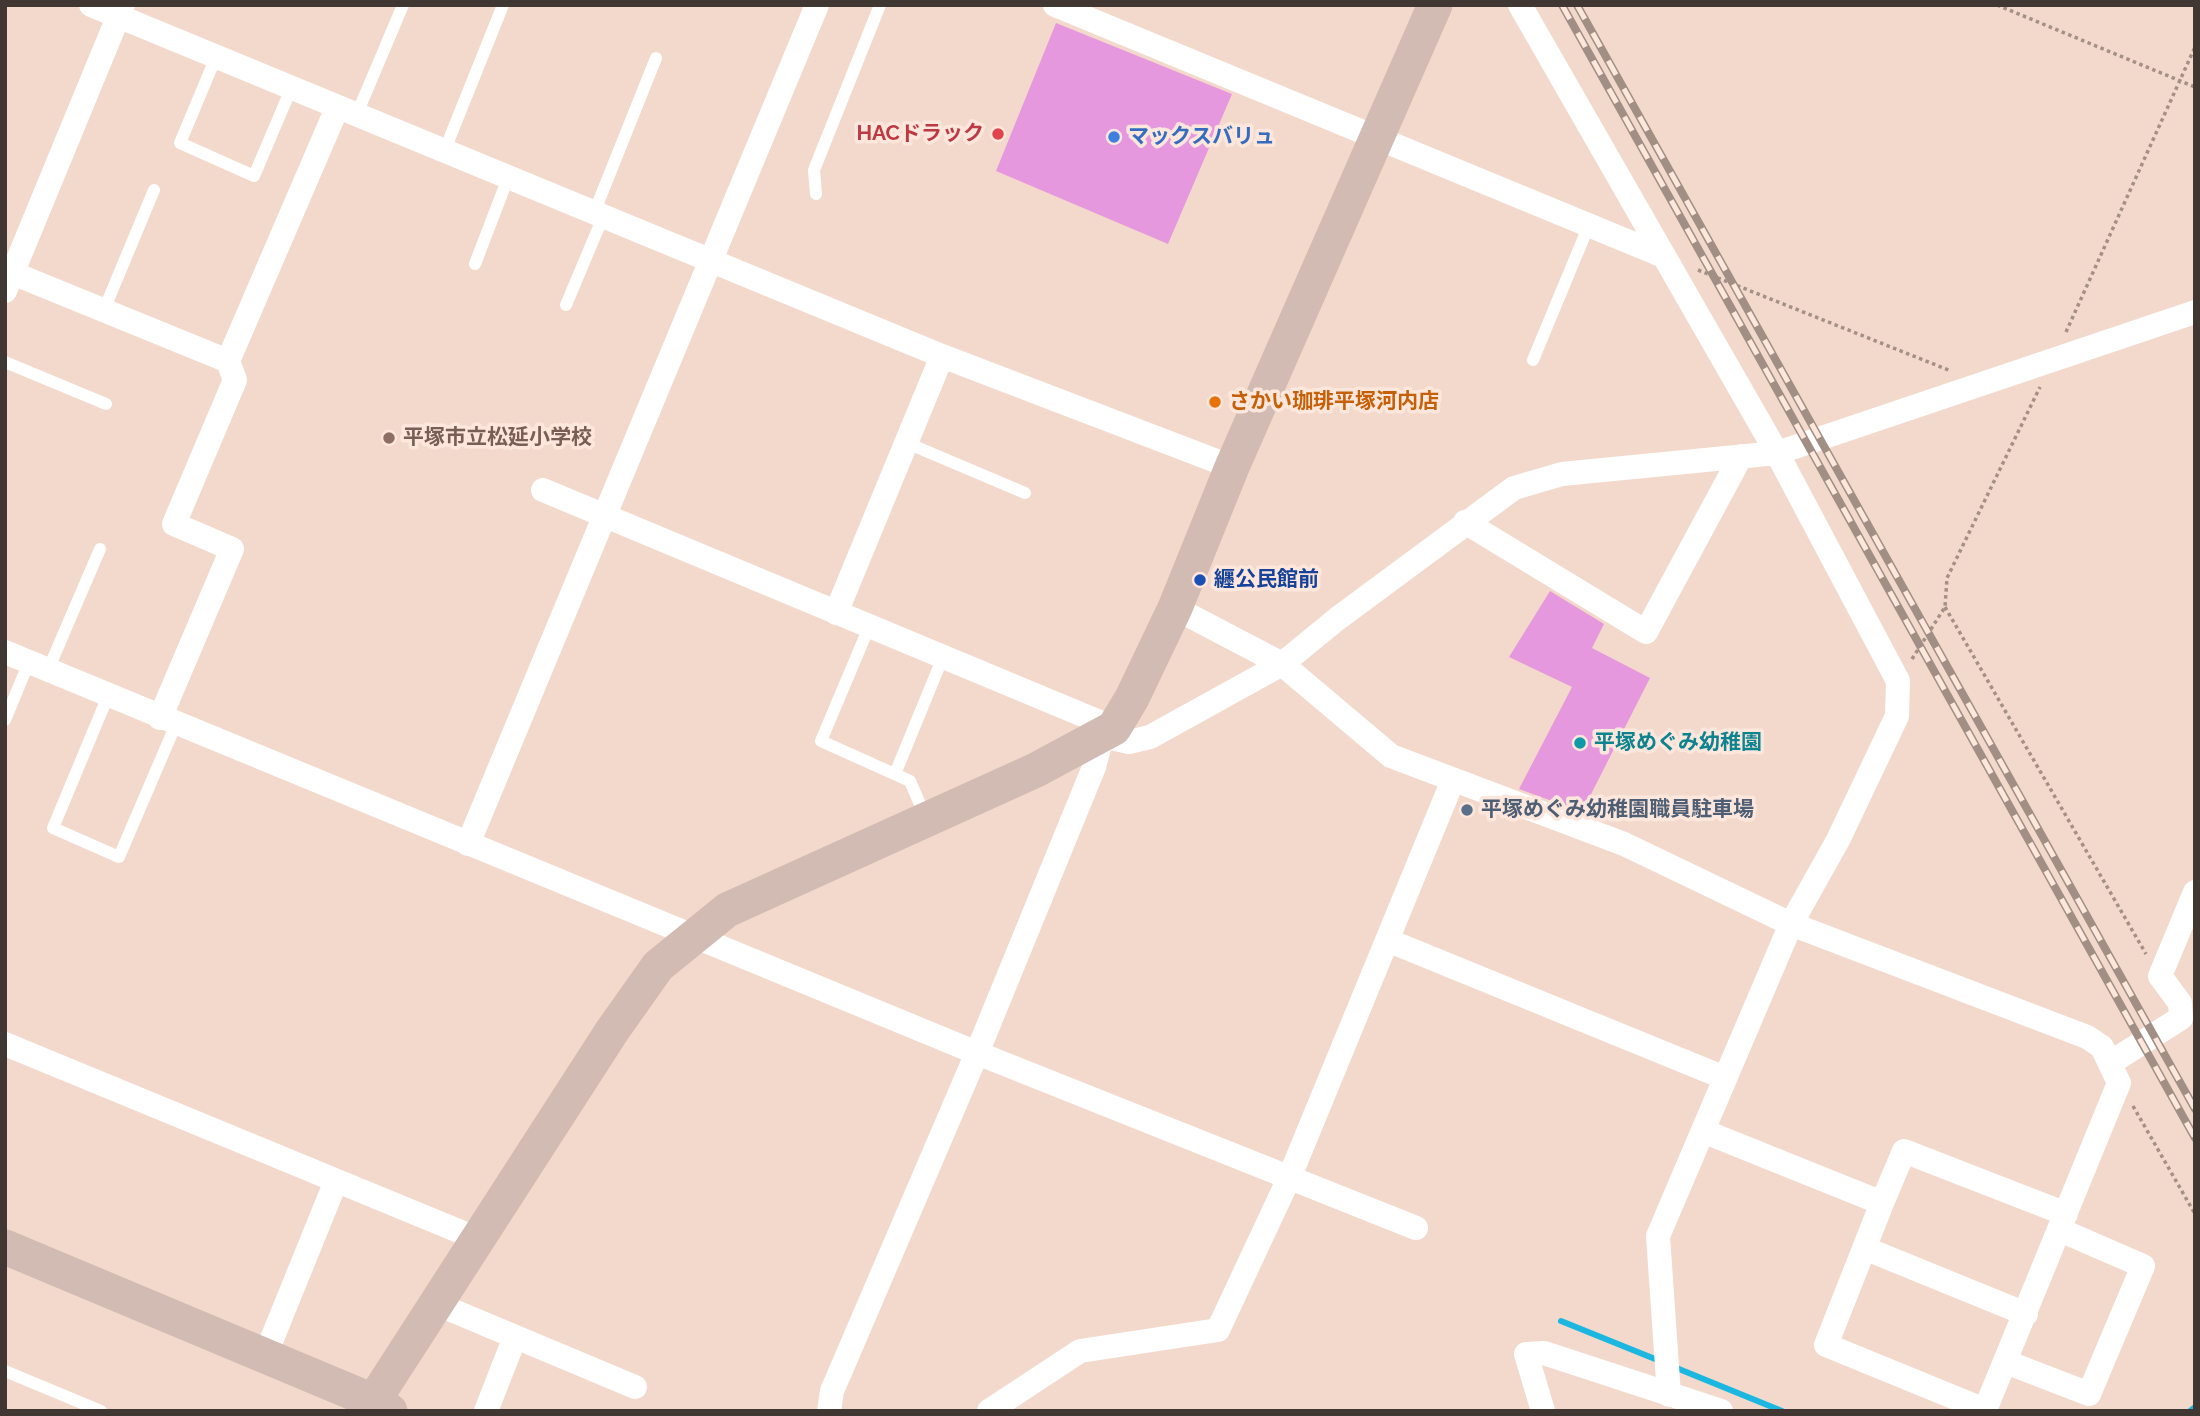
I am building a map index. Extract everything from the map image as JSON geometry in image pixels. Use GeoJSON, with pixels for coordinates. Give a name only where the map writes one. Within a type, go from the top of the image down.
{"type":"FeatureCollection","features":[{"type":"Feature","properties":{"kind":"street"},"geometry":{"type":"LineString","coordinates":[[91,5],[121,11],[290,89],[943,356],[1232,467]]}},
{"type":"Feature","properties":{"kind":"street"},"geometry":{"type":"LineString","coordinates":[[468,844],[817,5]]}},
{"type":"Feature","properties":{"kind":"street"},"geometry":{"type":"LineString","coordinates":[[1055,5],[1661,255]]}},
{"type":"Feature","properties":{"kind":"street"},"geometry":{"type":"LineString","coordinates":[[830,1411],[832,1391],[977,1053],[1108,732],[1132,698],[1175,608],[1232,467],[1435,5]]}},
{"type":"Feature","properties":{"kind":"street"},"geometry":{"type":"LineString","coordinates":[[1520,5],[1777,453],[1898,681],[1897,716],[1838,840],[1791,924],[1658,1236],[1669,1395]]}},
{"type":"Feature","properties":{"kind":"street"},"geometry":{"type":"LineString","coordinates":[[121,11],[8,278],[104,310],[228,361]]}},
{"type":"Feature","properties":{"kind":"street"},"geometry":{"type":"LineString","coordinates":[[168,721],[232,549],[174,524],[235,380],[228,361],[347,112]]}},
{"type":"Feature","properties":{"kind":"street"},"geometry":{"type":"LineString","coordinates":[[544,490],[943,657],[1129,742],[1150,737],[1282,664],[1465,522],[1514,488],[1562,474],[1777,453],[2195,312]]}},
{"type":"Feature","properties":{"kind":"street"},"geometry":{"type":"LineString","coordinates":[[836,613],[943,356]]}},
{"type":"Feature","properties":{"kind":"street"},"geometry":{"type":"LineString","coordinates":[[1465,522],[1646,632],[1741,456]]}},
{"type":"Feature","properties":{"kind":"street"},"geometry":{"type":"LineString","coordinates":[[1175,608],[1282,664],[1391,756],[1624,844],[1791,924],[2087,1037],[2102,1047],[2114,1073]]}},
{"type":"Feature","properties":{"kind":"street"},"geometry":{"type":"LineString","coordinates":[[5,652],[977,1053],[1416,1228]]}},
{"type":"Feature","properties":{"kind":"street"},"geometry":{"type":"LineString","coordinates":[[5,1247],[264,1356],[377,1408],[478,1239],[650,977],[692,936],[727,910],[926,820],[1108,732]]}},
{"type":"Feature","properties":{"kind":"street"},"geometry":{"type":"LineString","coordinates":[[989,1411],[1080,1351],[1218,1330],[1290,1176],[1453,780]]}},
{"type":"Feature","properties":{"kind":"street"},"geometry":{"type":"LineString","coordinates":[[2006,1362],[2090,1394],[2143,1266],[2063,1222],[1904,1151],[1826,1345],[1986,1410],[2063,1222],[2114,1073],[2181,1018],[2180,1003],[2160,976],[2195,892]]}},
{"type":"Feature","properties":{"kind":"street"},"geometry":{"type":"LineString","coordinates":[[1387,940],[1725,1078]]}},
{"type":"Feature","properties":{"kind":"street"},"geometry":{"type":"LineString","coordinates":[[5,1044],[478,1239]]}},
{"type":"Feature","properties":{"kind":"street"},"geometry":{"type":"LineString","coordinates":[[1703,1130],[1882,1203]]}},
{"type":"Feature","properties":{"kind":"street"},"geometry":{"type":"LineString","coordinates":[[264,1356],[336,1181]]}},
{"type":"Feature","properties":{"kind":"street"},"geometry":{"type":"LineString","coordinates":[[1864,1248],[2026,1314]]}},
{"type":"Feature","properties":{"kind":"street"},"geometry":{"type":"LineString","coordinates":[[437,1304],[635,1387]]}},
{"type":"Feature","properties":{"kind":"street"},"geometry":{"type":"LineString","coordinates":[[486,1411],[515,1337]]}},
{"type":"Feature","properties":{"kind":"street"},"geometry":{"type":"LineString","coordinates":[[1543,1411],[1526,1354],[1544,1353],[1721,1411]]}},
{"type":"Feature","properties":{"kind":"lane"},"geometry":{"type":"LineString","coordinates":[[347,112],[403,5]]}},
{"type":"Feature","properties":{"kind":"lane"},"geometry":{"type":"LineString","coordinates":[[444,152],[503,5]]}},
{"type":"Feature","properties":{"kind":"lane"},"geometry":{"type":"LineString","coordinates":[[816,194],[814,170],[880,5]]}},
{"type":"Feature","properties":{"kind":"lane"},"geometry":{"type":"LineString","coordinates":[[216,57],[180,143],[254,176],[290,89]]}},
{"type":"Feature","properties":{"kind":"lane"},"geometry":{"type":"LineString","coordinates":[[566,305],[656,58]]}},
{"type":"Feature","properties":{"kind":"lane"},"geometry":{"type":"LineString","coordinates":[[475,264],[508,178]]}},
{"type":"Feature","properties":{"kind":"lane"},"geometry":{"type":"LineString","coordinates":[[104,310],[154,190]]}},
{"type":"Feature","properties":{"kind":"lane"},"geometry":{"type":"LineString","coordinates":[[1533,360],[1589,225]]}},
{"type":"Feature","properties":{"kind":"lane"},"geometry":{"type":"LineString","coordinates":[[5,362],[106,404]]}},
{"type":"Feature","properties":{"kind":"lane"},"geometry":{"type":"LineString","coordinates":[[906,443],[1025,493]]}},
{"type":"Feature","properties":{"kind":"lane"},"geometry":{"type":"LineString","coordinates":[[5,720],[38,666],[100,549]]}},
{"type":"Feature","properties":{"kind":"lane"},"geometry":{"type":"LineString","coordinates":[[869,627],[821,741],[910,780],[926,820]]}},
{"type":"Feature","properties":{"kind":"lane"},"geometry":{"type":"LineString","coordinates":[[895,774],[943,657]]}},
{"type":"Feature","properties":{"kind":"lane"},"geometry":{"type":"LineString","coordinates":[[108,696],[53,828],[118,857],[168,721]]}},
{"type":"Feature","properties":{"kind":"lane"},"geometry":{"type":"LineString","coordinates":[[5,1371],[101,1411]]}},
{"type":"Feature","properties":{"kind":"path"},"geometry":{"type":"LineString","coordinates":[[1997,5],[2195,87]]}},
{"type":"Feature","properties":{"kind":"path"},"geometry":{"type":"LineString","coordinates":[[1898,681],[1945,607],[1947,578],[2053,360],[2195,47]]}},
{"type":"Feature","properties":{"kind":"path"},"geometry":{"type":"LineString","coordinates":[[1661,255],[1982,384]]}},
{"type":"Feature","properties":{"kind":"path"},"geometry":{"type":"LineString","coordinates":[[1945,607],[2160,976]]}},
{"type":"Feature","properties":{"kind":"path"},"geometry":{"type":"LineString","coordinates":[[2114,1073],[2195,1214]]}},
{"type":"Feature","properties":{"kind":"building"},"geometry":{"type":"Polygon","coordinates":[[[1056,23],[1232,94],[1168,244],[996,171],[1056,23]]]}},
{"type":"Feature","properties":{"kind":"building","name":"平塚めぐみ幼稚園"},"geometry":{"type":"Polygon","coordinates":[[[1550,591],[1604,624],[1592,648],[1650,678],[1582,812],[1519,789],[1572,687],[1509,657],[1550,591]]]}},
{"type":"Feature","properties":{"kind":"waterway"},"geometry":{"type":"LineString","coordinates":[[1561,1321],[1660,1361]]}},
{"type":"Feature","properties":{"kind":"waterway"},"geometry":{"type":"LineString","coordinates":[[1674,1367],[1782,1411]]}},
{"type":"Feature","properties":{"kind":"waterway"},"geometry":{"type":"LineString","coordinates":[[2190,1411],[2195,1407]]}},
{"type":"Feature","properties":{"kind":"railway"},"geometry":{"type":"LineString","coordinates":[[1562,5],[2195,1138]]}},
{"type":"Feature","properties":{"kind":"railway"},"geometry":{"type":"LineString","coordinates":[[1577,5],[2195,1109]]}},
{"type":"Feature","properties":{"kind":"place","name":"HACドラック"},"geometry":{"type":"Point","coordinates":[998,134]}},
{"type":"Feature","properties":{"kind":"place","name":"マックスバリュ"},"geometry":{"type":"Point","coordinates":[1114,137]}},
{"type":"Feature","properties":{"kind":"place","name":"さかい珈琲平塚河内店"},"geometry":{"type":"Point","coordinates":[1215,402]}},
{"type":"Feature","properties":{"kind":"place","name":"平塚市立松延小学校"},"geometry":{"type":"Point","coordinates":[389,438]}},
{"type":"Feature","properties":{"kind":"place","name":"纒公民館前"},"geometry":{"type":"Point","coordinates":[1200,580]}},
{"type":"Feature","properties":{"kind":"place","name":"平塚めぐみ幼稚園"},"geometry":{"type":"Point","coordinates":[1580,743]}},
{"type":"Feature","properties":{"kind":"place","name":"平塚めぐみ幼稚園職員駐車場"},"geometry":{"type":"Point","coordinates":[1467,810]}}]}
